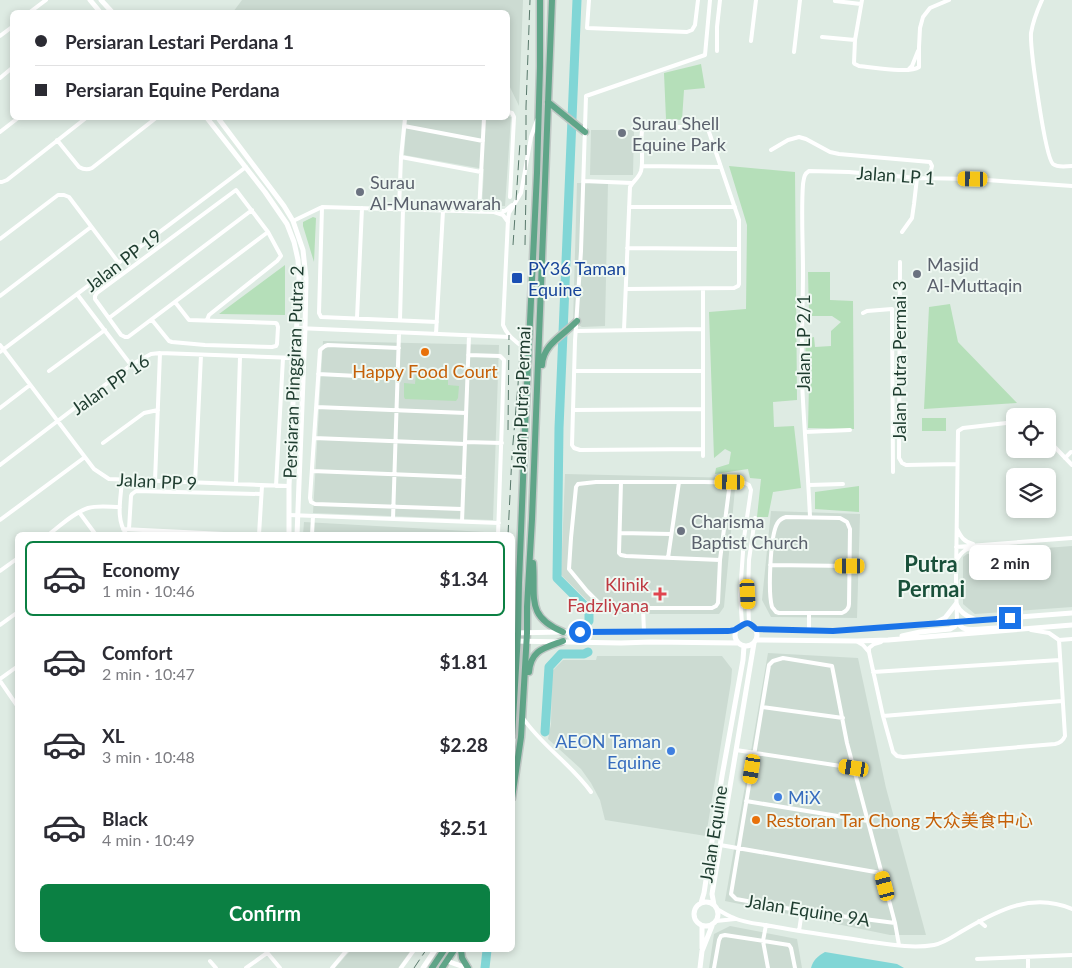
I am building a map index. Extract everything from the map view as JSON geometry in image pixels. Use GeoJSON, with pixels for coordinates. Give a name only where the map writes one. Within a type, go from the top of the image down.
{"type":"FeatureCollection","features":[{"type":"Feature","properties":{"kind":"main road","name":"Jalan Putra Permai"},"geometry":{"type":"LineString","coordinates":[[515,681],[515,633],[537,173],[540,0]]}},
{"type":"Feature","properties":{"kind":"main road","name":"Jalan Putra Permai"},"geometry":{"type":"LineString","coordinates":[[515,780],[519,755],[527,633],[552,0]]}},
{"type":"Feature","properties":{"kind":"main road"},"geometry":{"type":"LineString","coordinates":[[548,102],[582,130]]}},
{"type":"Feature","properties":{"kind":"main road"},"geometry":{"type":"LineString","coordinates":[[535,434],[540,409],[542,358],[554,340],[574,329],[577,322]]}},
{"type":"Feature","properties":{"kind":"main road"},"geometry":{"type":"LineString","coordinates":[[531,542],[534,570],[534,603],[544,621],[551,627],[563,632]]}},
{"type":"Feature","properties":{"kind":"main road"},"geometry":{"type":"LineString","coordinates":[[515,594],[518,583]]}},
{"type":"Feature","properties":{"kind":"main road"},"geometry":{"type":"LineString","coordinates":[[523,701],[526,693],[530,663],[533,657],[544,648],[563,642]]}},
{"type":"Feature","properties":{"kind":"main road"},"geometry":{"type":"LineString","coordinates":[[434,966],[443,952]]}},
{"type":"Feature","properties":{"kind":"main road"},"geometry":{"type":"LineString","coordinates":[[442,968],[453,952]]}},
{"type":"Feature","properties":{"kind":"main road"},"geometry":{"type":"LineString","coordinates":[[461,952],[462,958],[468,968]]}},
{"type":"Feature","properties":{"kind":"main road"},"geometry":{"type":"LineString","coordinates":[[434,966],[441,960],[447,961]]}},
{"type":"Feature","properties":{"kind":"street"},"geometry":{"type":"LineString","coordinates":[[33,10],[46,0]]}},
{"type":"Feature","properties":{"kind":"street"},"geometry":{"type":"LineString","coordinates":[[90,0],[98,10]]}},
{"type":"Feature","properties":{"kind":"street"},"geometry":{"type":"LineString","coordinates":[[101,0],[110,10]]}},
{"type":"Feature","properties":{"kind":"street"},"geometry":{"type":"LineString","coordinates":[[589,0],[587,28],[690,32],[696,25],[698,0]]}},
{"type":"Feature","properties":{"kind":"street"},"geometry":{"type":"LineString","coordinates":[[577,322],[583,182],[582,130],[586,96],[705,55],[710,0]]}},
{"type":"Feature","properties":{"kind":"street"},"geometry":{"type":"LineString","coordinates":[[717,51],[720,0]]}},
{"type":"Feature","properties":{"kind":"street"},"geometry":{"type":"LineString","coordinates":[[751,41],[756,0]]}},
{"type":"Feature","properties":{"kind":"street"},"geometry":{"type":"LineString","coordinates":[[794,52],[800,0]]}},
{"type":"Feature","properties":{"kind":"street"},"geometry":{"type":"LineString","coordinates":[[835,1],[862,2],[855,40],[855,64],[883,69],[907,70],[912,66],[919,47],[920,28],[926,12],[949,0]]}},
{"type":"Feature","properties":{"kind":"street"},"geometry":{"type":"LineString","coordinates":[[1042,0],[1036,13],[1031,34],[1032,57],[1048,155],[1052,164],[1059,167],[1072,166]]}},
{"type":"Feature","properties":{"kind":"street"},"geometry":{"type":"LineString","coordinates":[[0,36],[10,28]]}},
{"type":"Feature","properties":{"kind":"street"},"geometry":{"type":"LineString","coordinates":[[822,37],[855,40]]}},
{"type":"Feature","properties":{"kind":"street"},"geometry":{"type":"LineString","coordinates":[[0,78],[10,70]]}},
{"type":"Feature","properties":{"kind":"street"},"geometry":{"type":"LineString","coordinates":[[510,113],[514,117],[510,197]]}},
{"type":"Feature","properties":{"kind":"street"},"geometry":{"type":"LineString","coordinates":[[528,352],[510,337],[503,325],[509,213],[518,200],[524,183],[531,137],[539,113]]}},
{"type":"Feature","properties":{"kind":"street"},"geometry":{"type":"LineString","coordinates":[[0,132],[15,120]]}},
{"type":"Feature","properties":{"kind":"street"},"geometry":{"type":"LineString","coordinates":[[1,182],[7,180],[83,120]]}},
{"type":"Feature","properties":{"kind":"street"},"geometry":{"type":"LineString","coordinates":[[57,140],[79,167],[92,168],[153,120]]}},
{"type":"Feature","properties":{"kind":"street","name":"Persiaran Pinggiran Putra 2"},"geometry":{"type":"LineString","coordinates":[[209,120],[275,205],[287,224],[298,260],[299,278],[289,486],[289,532]]}},
{"type":"Feature","properties":{"kind":"street"},"geometry":{"type":"LineString","coordinates":[[211,123],[215,120]]}},
{"type":"Feature","properties":{"kind":"street","name":"Persiaran Pinggiran Putra 2"},"geometry":{"type":"LineString","coordinates":[[220,120],[284,206],[293,221],[303,250],[306,278],[305,328],[297,532]]}},
{"type":"Feature","properties":{"kind":"street"},"geometry":{"type":"LineString","coordinates":[[400,320],[401,158],[405,120]]}},
{"type":"Feature","properties":{"kind":"street"},"geometry":{"type":"LineString","coordinates":[[479,212],[484,120]]}},
{"type":"Feature","properties":{"kind":"street"},"geometry":{"type":"LineString","coordinates":[[404,126],[483,141]]}},
{"type":"Feature","properties":{"kind":"street"},"geometry":{"type":"LineString","coordinates":[[624,330],[630,187],[640,173],[642,166],[642,133],[644,129],[650,126],[706,127],[739,222],[738,286],[735,288],[703,289],[626,289]]}},
{"type":"Feature","properties":{"kind":"street"},"geometry":{"type":"LineString","coordinates":[[771,150],[788,140],[799,137],[830,152],[839,154],[930,162],[932,166],[929,178]]}},
{"type":"Feature","properties":{"kind":"street"},"geometry":{"type":"LineString","coordinates":[[401,158],[482,172]]}},
{"type":"Feature","properties":{"kind":"street"},"geometry":{"type":"LineString","coordinates":[[642,166],[721,167]]}},
{"type":"Feature","properties":{"kind":"street","name":"Jalan PP 19"},"geometry":{"type":"LineString","coordinates":[[2,351],[246,167]]}},
{"type":"Feature","properties":{"kind":"street","name":"Jalan LP 1"},"geometry":{"type":"LineString","coordinates":[[809,171],[1072,186]]}},
{"type":"Feature","properties":{"kind":"street","name":"Jalan LP 2/1"},"geometry":{"type":"LineString","coordinates":[[809,171],[805,175],[803,184],[802,213],[802,380],[810,517]]}},
{"type":"Feature","properties":{"kind":"street"},"geometry":{"type":"LineString","coordinates":[[902,232],[912,218],[917,178]]}},
{"type":"Feature","properties":{"kind":"street"},"geometry":{"type":"LineString","coordinates":[[583,182],[632,183]]}},
{"type":"Feature","properties":{"kind":"street"},"geometry":{"type":"LineString","coordinates":[[207,320],[209,315],[279,260],[280,256],[268,232],[237,191],[233,192],[95,296],[95,299],[125,338],[152,320],[268,232]]}},
{"type":"Feature","properties":{"kind":"street"},"geometry":{"type":"LineString","coordinates":[[0,239],[58,195],[61,195],[69,197],[118,262]]}},
{"type":"Feature","properties":{"kind":"street"},"geometry":{"type":"LineString","coordinates":[[293,221],[322,207],[494,212],[505,211],[518,200]]}},
{"type":"Feature","properties":{"kind":"street"},"geometry":{"type":"LineString","coordinates":[[322,207],[320,317],[437,322]]}},
{"type":"Feature","properties":{"kind":"street"},"geometry":{"type":"LineString","coordinates":[[629,207],[735,207]]}},
{"type":"Feature","properties":{"kind":"street"},"geometry":{"type":"LineString","coordinates":[[357,318],[362,208]]}},
{"type":"Feature","properties":{"kind":"street"},"geometry":{"type":"LineString","coordinates":[[109,318],[252,210]]}},
{"type":"Feature","properties":{"kind":"street"},"geometry":{"type":"LineString","coordinates":[[436,334],[443,211]]}},
{"type":"Feature","properties":{"kind":"street"},"geometry":{"type":"LineString","coordinates":[[494,212],[502,215],[508,222]]}},
{"type":"Feature","properties":{"kind":"street"},"geometry":{"type":"LineString","coordinates":[[0,296],[91,227]]}},
{"type":"Feature","properties":{"kind":"street"},"geometry":{"type":"LineString","coordinates":[[627,248],[739,249]]}},
{"type":"Feature","properties":{"kind":"street","name":"Jalan Putra Permai 3"},"geometry":{"type":"LineString","coordinates":[[900,262],[899,458],[906,465],[957,464]]}},
{"type":"Feature","properties":{"kind":"street"},"geometry":{"type":"LineString","coordinates":[[703,289],[704,456]]}},
{"type":"Feature","properties":{"kind":"street"},"geometry":{"type":"LineString","coordinates":[[77,294],[131,365]]}},
{"type":"Feature","properties":{"kind":"street"},"geometry":{"type":"LineString","coordinates":[[152,320],[170,342],[205,345],[276,346],[278,327],[276,323],[188,319],[175,302]]}},
{"type":"Feature","properties":{"kind":"street"},"geometry":{"type":"LineString","coordinates":[[863,313],[892,309],[893,472]]}},
{"type":"Feature","properties":{"kind":"street"},"geometry":{"type":"LineString","coordinates":[[297,328],[510,337]]}},
{"type":"Feature","properties":{"kind":"street"},"geometry":{"type":"LineString","coordinates":[[703,329],[574,329],[572,445],[580,450],[703,449]]}},
{"type":"Feature","properties":{"kind":"street"},"geometry":{"type":"LineString","coordinates":[[49,371],[105,330]]}},
{"type":"Feature","properties":{"kind":"street"},"geometry":{"type":"LineString","coordinates":[[393,519],[399,333]]}},
{"type":"Feature","properties":{"kind":"street"},"geometry":{"type":"LineString","coordinates":[[462,522],[469,336]]}},
{"type":"Feature","properties":{"kind":"street"},"geometry":{"type":"LineString","coordinates":[[196,483],[201,355],[199,344]]}},
{"type":"Feature","properties":{"kind":"street","name":"Jalan PP 9"},"geometry":{"type":"LineString","coordinates":[[0,345],[2,351],[94,469],[108,479],[289,486]]}},
{"type":"Feature","properties":{"kind":"street"},"geometry":{"type":"LineString","coordinates":[[201,355],[205,345]]}},
{"type":"Feature","properties":{"kind":"street"},"geometry":{"type":"LineString","coordinates":[[399,348],[328,345],[320,350],[310,498],[315,504],[462,509]]}},
{"type":"Feature","properties":{"kind":"street"},"geometry":{"type":"LineString","coordinates":[[155,481],[160,353]]}},
{"type":"Feature","properties":{"kind":"street","name":"Jalan PP 16"},"geometry":{"type":"LineString","coordinates":[[0,465],[131,365],[151,354],[296,358]]}},
{"type":"Feature","properties":{"kind":"street"},"geometry":{"type":"LineString","coordinates":[[468,355],[500,356],[504,360],[498,532]]}},
{"type":"Feature","properties":{"kind":"street"},"geometry":{"type":"LineString","coordinates":[[236,484],[240,356]]}},
{"type":"Feature","properties":{"kind":"street"},"geometry":{"type":"LineString","coordinates":[[276,486],[283,358]]}},
{"type":"Feature","properties":{"kind":"street"},"geometry":{"type":"LineString","coordinates":[[574,371],[703,371]]}},
{"type":"Feature","properties":{"kind":"street"},"geometry":{"type":"LineString","coordinates":[[318,374],[398,378]]}},
{"type":"Feature","properties":{"kind":"street"},"geometry":{"type":"LineString","coordinates":[[0,408],[30,385]]}},
{"type":"Feature","properties":{"kind":"street"},"geometry":{"type":"LineString","coordinates":[[316,407],[466,413]]}},
{"type":"Feature","properties":{"kind":"street"},"geometry":{"type":"LineString","coordinates":[[573,410],[703,409]]}},
{"type":"Feature","properties":{"kind":"street"},"geometry":{"type":"LineString","coordinates":[[103,443],[144,412],[158,410]]}},
{"type":"Feature","properties":{"kind":"street"},"geometry":{"type":"LineString","coordinates":[[1006,423],[960,429],[958,431],[957,622],[955,626],[950,629],[909,634],[874,644],[869,648],[883,716],[895,755],[903,757],[1055,744],[1064,740],[1059,640]]}},
{"type":"Feature","properties":{"kind":"street"},"geometry":{"type":"LineString","coordinates":[[804,432],[850,430]]}},
{"type":"Feature","properties":{"kind":"street"},"geometry":{"type":"LineString","coordinates":[[314,438],[502,443]]}},
{"type":"Feature","properties":{"kind":"street"},"geometry":{"type":"LineString","coordinates":[[1056,449],[1072,465]]}},
{"type":"Feature","properties":{"kind":"street"},"geometry":{"type":"LineString","coordinates":[[1064,458],[1071,452]]}},
{"type":"Feature","properties":{"kind":"street"},"geometry":{"type":"LineString","coordinates":[[0,520],[85,457]]}},
{"type":"Feature","properties":{"kind":"street"},"geometry":{"type":"LineString","coordinates":[[312,471],[464,477]]}},
{"type":"Feature","properties":{"kind":"street"},"geometry":{"type":"LineString","coordinates":[[122,480],[120,507],[121,524],[124,532]]}},
{"type":"Feature","properties":{"kind":"street"},"geometry":{"type":"LineString","coordinates":[[621,482],[619,553],[621,555],[720,560]]}},
{"type":"Feature","properties":{"kind":"street"},"geometry":{"type":"LineString","coordinates":[[730,482],[720,560],[718,603],[716,606],[712,608],[604,608],[586,591],[570,570],[571,538],[576,487],[578,484],[621,482],[730,482],[745,483],[751,490],[744,538],[740,594],[742,624]]}},
{"type":"Feature","properties":{"kind":"street"},"geometry":{"type":"LineString","coordinates":[[668,558],[679,482]]}},
{"type":"Feature","properties":{"kind":"street"},"geometry":{"type":"LineString","coordinates":[[809,485],[843,484]]}},
{"type":"Feature","properties":{"kind":"street"},"geometry":{"type":"LineString","coordinates":[[259,532],[262,486]]}},
{"type":"Feature","properties":{"kind":"street"},"geometry":{"type":"LineString","coordinates":[[129,530],[131,496],[138,490],[261,494]]}},
{"type":"Feature","properties":{"kind":"street"},"geometry":{"type":"LineString","coordinates":[[52,532],[80,512],[89,508],[120,507]]}},
{"type":"Feature","properties":{"kind":"street"},"geometry":{"type":"LineString","coordinates":[[80,512],[94,532]]}},
{"type":"Feature","properties":{"kind":"street"},"geometry":{"type":"LineString","coordinates":[[289,515],[499,523]]}},
{"type":"Feature","properties":{"kind":"street"},"geometry":{"type":"LineString","coordinates":[[312,532],[313,516]]}},
{"type":"Feature","properties":{"kind":"street"},"geometry":{"type":"LineString","coordinates":[[786,517],[810,517],[840,518],[847,522],[850,529],[849,604],[847,610],[842,613],[779,613],[774,610],[771,604],[770,565],[776,526],[779,520],[786,517]]}},
{"type":"Feature","properties":{"kind":"street"},"geometry":{"type":"LineString","coordinates":[[749,624],[749,560],[755,518]]}},
{"type":"Feature","properties":{"kind":"street"},"geometry":{"type":"LineString","coordinates":[[122,529],[175,532]]}},
{"type":"Feature","properties":{"kind":"street"},"geometry":{"type":"LineString","coordinates":[[956,529],[967,542],[977,545]]}},
{"type":"Feature","properties":{"kind":"street"},"geometry":{"type":"LineString","coordinates":[[620,533],[671,534]]}},
{"type":"Feature","properties":{"kind":"street"},"geometry":{"type":"LineString","coordinates":[[956,547],[1072,538]]}},
{"type":"Feature","properties":{"kind":"street"},"geometry":{"type":"LineString","coordinates":[[956,562],[966,549],[977,545]]}},
{"type":"Feature","properties":{"kind":"street"},"geometry":{"type":"LineString","coordinates":[[0,571],[15,560]]}},
{"type":"Feature","properties":{"kind":"street"},"geometry":{"type":"LineString","coordinates":[[770,565],[850,566]]}},
{"type":"Feature","properties":{"kind":"street"},"geometry":{"type":"LineString","coordinates":[[956,604],[960,611],[968,617],[979,621]]}},
{"type":"Feature","properties":{"kind":"street"},"geometry":{"type":"LineString","coordinates":[[935,624],[945,618],[956,604]]}},
{"type":"Feature","properties":{"kind":"street"},"geometry":{"type":"LineString","coordinates":[[644,608],[644,632]]}},
{"type":"Feature","properties":{"kind":"street"},"geometry":{"type":"LineString","coordinates":[[808,630],[809,613]]}},
{"type":"Feature","properties":{"kind":"street"},"geometry":{"type":"LineString","coordinates":[[515,633],[728,631],[736,629],[742,624],[749,624],[756,629],[833,631],[1072,613]]}},
{"type":"Feature","properties":{"kind":"street"},"geometry":{"type":"LineString","coordinates":[[0,625],[15,614]]}},
{"type":"Feature","properties":{"kind":"street"},"geometry":{"type":"LineString","coordinates":[[957,622],[965,628],[994,627],[1010,630]]}},
{"type":"Feature","properties":{"kind":"street"},"geometry":{"type":"LineString","coordinates":[[755,641],[856,641],[1072,625]]}},
{"type":"Feature","properties":{"kind":"street"},"geometry":{"type":"LineString","coordinates":[[736,629],[734,636],[738,643]]}},
{"type":"Feature","properties":{"kind":"street"},"geometry":{"type":"LineString","coordinates":[[515,642],[738,643],[748,646],[755,641],[758,634],[756,629]]}},
{"type":"Feature","properties":{"kind":"street"},"geometry":{"type":"LineString","coordinates":[[1026,629],[1049,633],[1059,640],[1072,639]]}},
{"type":"Feature","properties":{"kind":"street","name":"Jalan Equine"},"geometry":{"type":"LineString","coordinates":[[716,907],[712,894],[755,641]]}},
{"type":"Feature","properties":{"kind":"street"},"geometry":{"type":"LineString","coordinates":[[856,641],[869,652]]}},
{"type":"Feature","properties":{"kind":"street","name":"Jalan Equine"},"geometry":{"type":"LineString","coordinates":[[701,903],[744,646]]}},
{"type":"Feature","properties":{"kind":"street","name":"Jalan Equine 9A"},"geometry":{"type":"LineString","coordinates":[[843,718],[832,666],[783,658],[772,661],[769,665],[731,894],[736,899],[895,923]]}},
{"type":"Feature","properties":{"kind":"street"},"geometry":{"type":"LineString","coordinates":[[873,672],[1060,660]]}},
{"type":"Feature","properties":{"kind":"street"},"geometry":{"type":"LineString","coordinates":[[15,668],[0,680],[15,702]]}},
{"type":"Feature","properties":{"kind":"street"},"geometry":{"type":"LineString","coordinates":[[883,716],[1062,701]]}},
{"type":"Feature","properties":{"kind":"street"},"geometry":{"type":"LineString","coordinates":[[762,707],[843,718],[847,743],[895,923],[899,945]]}},
{"type":"Feature","properties":{"kind":"street"},"geometry":{"type":"LineString","coordinates":[[522,716],[538,737],[574,770],[591,792]]}},
{"type":"Feature","properties":{"kind":"street"},"geometry":{"type":"LineString","coordinates":[[736,750],[854,768]]}},
{"type":"Feature","properties":{"kind":"street"},"geometry":{"type":"LineString","coordinates":[[746,801],[868,822]]}},
{"type":"Feature","properties":{"kind":"street"},"geometry":{"type":"LineString","coordinates":[[720,845],[881,873]]}},
{"type":"Feature","properties":{"kind":"street"},"geometry":{"type":"LineString","coordinates":[[735,919],[707,927],[697,923],[694,915],[696,907],[706,902],[735,919],[798,931],[918,946],[935,945],[945,941],[989,915],[1010,906],[1037,902],[1072,909]]}},
{"type":"Feature","properties":{"kind":"street"},"geometry":{"type":"LineString","coordinates":[[702,950],[718,914],[716,907]]}},
{"type":"Feature","properties":{"kind":"street"},"geometry":{"type":"LineString","coordinates":[[798,931],[802,910]]}},
{"type":"Feature","properties":{"kind":"street"},"geometry":{"type":"LineString","coordinates":[[979,921],[985,926]]}},
{"type":"Feature","properties":{"kind":"street"},"geometry":{"type":"LineString","coordinates":[[766,925],[763,941],[768,968]]}},
{"type":"Feature","properties":{"kind":"street"},"geometry":{"type":"LineString","coordinates":[[700,968],[702,926]]}},
{"type":"Feature","properties":{"kind":"street"},"geometry":{"type":"LineString","coordinates":[[714,968],[719,940],[721,936],[725,935],[789,945],[795,968]]}},
{"type":"Feature","properties":{"kind":"street"},"geometry":{"type":"LineString","coordinates":[[246,968],[265,952]]}},
{"type":"Feature","properties":{"kind":"street"},"geometry":{"type":"LineString","coordinates":[[267,952],[280,968]]}},
{"type":"Feature","properties":{"kind":"street"},"geometry":{"type":"LineString","coordinates":[[332,968],[345,952]]}},
{"type":"Feature","properties":{"kind":"street"},"geometry":{"type":"LineString","coordinates":[[401,968],[413,952]]}},
{"type":"Feature","properties":{"kind":"street"},"geometry":{"type":"LineString","coordinates":[[423,968],[433,952]]}},
{"type":"Feature","properties":{"kind":"street"},"geometry":{"type":"LineString","coordinates":[[977,959],[1072,954]]}},
{"type":"Feature","properties":{"kind":"street"},"geometry":{"type":"LineString","coordinates":[[1028,957],[1028,968]]}},
{"type":"Feature","properties":{"kind":"street"},"geometry":{"type":"LineString","coordinates":[[210,960],[216,968]]}},
{"type":"Feature","properties":{"kind":"street"},"geometry":{"type":"LineString","coordinates":[[447,961],[468,968]]}},
{"type":"Feature","properties":{"kind":"shaded area"},"geometry":{"type":"Polygon","coordinates":[[[242,0],[523,0],[519,106],[510,87],[510,10],[234,10],[242,0]]]}},
{"type":"Feature","properties":{"kind":"shaded area"},"geometry":{"type":"Polygon","coordinates":[[[511,117],[505,206],[482,205],[484,169],[404,155],[407,120],[510,120],[511,117]]]}},
{"type":"Feature","properties":{"kind":"shaded area"},"geometry":{"type":"Polygon","coordinates":[[[591,130],[634,130],[633,175],[590,175],[591,130]]]}},
{"type":"Feature","properties":{"kind":"shaded area"},"geometry":{"type":"Polygon","coordinates":[[[577,183],[608,183],[605,326],[582,327],[573,322],[577,183]]]}},
{"type":"Feature","properties":{"kind":"shaded area"},"geometry":{"type":"Polygon","coordinates":[[[323,341],[499,345],[493,520],[313,513],[323,341]]]}},
{"type":"Feature","properties":{"kind":"shaded area"},"geometry":{"type":"Polygon","coordinates":[[[565,474],[736,478],[724,607],[719,614],[601,614],[561,575],[565,474]]]}},
{"type":"Feature","properties":{"kind":"shaded area"},"geometry":{"type":"Polygon","coordinates":[[[771,511],[860,514],[857,618],[771,617],[762,600],[771,511]]]}},
{"type":"Feature","properties":{"kind":"shaded area"},"geometry":{"type":"Polygon","coordinates":[[[304,522],[485,532],[303,532],[304,522]]]}},
{"type":"Feature","properties":{"kind":"shaded area"},"geometry":{"type":"Polygon","coordinates":[[[1072,546],[1072,607],[975,614],[963,604],[963,557],[967,554],[1072,546]]]}},
{"type":"Feature","properties":{"kind":"shaded area"},"geometry":{"type":"Polygon","coordinates":[[[768,653],[858,658],[886,788],[926,935],[890,935],[725,901],[768,653]]]}},
{"type":"Feature","properties":{"kind":"shaded area"},"geometry":{"type":"Polygon","coordinates":[[[597,656],[722,656],[732,669],[706,836],[605,820],[600,800],[591,783],[581,769],[548,739],[551,724],[552,671],[563,660],[596,660],[597,656]]]}},
{"type":"Feature","properties":{"kind":"shaded area"},"geometry":{"type":"Polygon","coordinates":[[[730,926],[797,939],[802,968],[709,968],[714,934],[730,926]]]}},
{"type":"Feature","properties":{"kind":"shaded area"},"geometry":{"type":"Polygon","coordinates":[[[349,952],[410,952],[398,968],[335,968],[349,952]]]}},
{"type":"Feature","properties":{"kind":"green space"},"geometry":{"type":"Polygon","coordinates":[[[701,64],[705,88],[684,90],[682,120],[666,119],[664,73],[701,64]]]}},
{"type":"Feature","properties":{"kind":"green space"},"geometry":{"type":"Polygon","coordinates":[[[729,166],[795,172],[797,400],[773,402],[774,427],[794,426],[801,488],[773,492],[768,517],[757,517],[761,479],[750,478],[748,469],[715,474],[716,468],[729,464],[731,452],[725,449],[714,458],[709,312],[746,309],[747,225],[729,166]]]}},
{"type":"Feature","properties":{"kind":"green space"},"geometry":{"type":"Polygon","coordinates":[[[313,217],[316,218],[314,262],[303,226],[303,222],[313,217]]]}},
{"type":"Feature","properties":{"kind":"green space"},"geometry":{"type":"Polygon","coordinates":[[[285,265],[285,315],[219,314],[285,265]]]}},
{"type":"Feature","properties":{"kind":"green space"},"geometry":{"type":"Polygon","coordinates":[[[808,272],[830,272],[830,300],[853,301],[854,429],[808,428],[809,385],[805,361],[806,339],[814,337],[815,347],[831,346],[831,331],[841,322],[832,316],[809,316],[808,272]]]}},
{"type":"Feature","properties":{"kind":"green space"},"geometry":{"type":"Polygon","coordinates":[[[950,304],[958,342],[1017,403],[924,409],[929,307],[950,304]]]}},
{"type":"Feature","properties":{"kind":"green space"},"geometry":{"type":"Polygon","coordinates":[[[416,373],[448,376],[448,385],[459,386],[458,398],[456,401],[405,399],[404,383],[415,384],[416,373]]]}},
{"type":"Feature","properties":{"kind":"green space"},"geometry":{"type":"Polygon","coordinates":[[[922,418],[946,418],[946,431],[922,431],[922,418]]]}},
{"type":"Feature","properties":{"kind":"green space"},"geometry":{"type":"Polygon","coordinates":[[[859,486],[859,512],[815,509],[815,492],[859,486]]]}},
{"type":"Feature","properties":{"kind":"water"},"geometry":{"type":"Polygon","coordinates":[[[825,952],[897,964],[904,968],[811,968],[816,958],[825,952]]]}},
{"type":"Feature","properties":{"kind":"waterway"},"geometry":{"type":"LineString","coordinates":[[577,0],[559,428],[557,578],[589,610],[589,621]]}},
{"type":"Feature","properties":{"kind":"waterway"},"geometry":{"type":"LineString","coordinates":[[545,732],[549,667],[561,654],[584,654],[588,652]]}},
{"type":"Feature","properties":{"kind":"waterway"},"geometry":{"type":"LineString","coordinates":[[485,968],[487,952]]}},
{"type":"Feature","properties":{"kind":"railway"},"geometry":{"type":"LineString","coordinates":[[525,245],[526,107],[530,0]]}},
{"type":"Feature","properties":{"kind":"railway"},"geometry":{"type":"LineString","coordinates":[[513,245],[520,142]]}},
{"type":"Feature","properties":{"kind":"railway"},"geometry":{"type":"LineString","coordinates":[[508,430],[509,335]]}},
{"type":"Feature","properties":{"kind":"railway"},"geometry":{"type":"LineString","coordinates":[[508,532],[521,335]]}},
{"type":"Feature","properties":{"kind":"railway"},"geometry":{"type":"LineString","coordinates":[[414,968],[425,952]]}},
{"type":"Feature","properties":{"kind":"place","name":"Surau Shell Equine Park"},"geometry":{"type":"Point","coordinates":[622,133]}},
{"type":"Feature","properties":{"kind":"place","name":"Surau Al-Munawwarah"},"geometry":{"type":"Point","coordinates":[360,192]}},
{"type":"Feature","properties":{"kind":"place","name":"Masjid Al-Muttaqin"},"geometry":{"type":"Point","coordinates":[917,274]}},
{"type":"Feature","properties":{"kind":"place","name":"PY36 Taman Equine"},"geometry":{"type":"Point","coordinates":[517,278]}},
{"type":"Feature","properties":{"kind":"place","name":"Happy Food Court"},"geometry":{"type":"Point","coordinates":[425,352]}},
{"type":"Feature","properties":{"kind":"place","name":"Charisma Baptist Church"},"geometry":{"type":"Point","coordinates":[681,531]}},
{"type":"Feature","properties":{"kind":"place","name":"Klinik Fadzliyana"},"geometry":{"type":"Point","coordinates":[660,594]}},
{"type":"Feature","properties":{"kind":"place","name":"AEON Taman Equine"},"geometry":{"type":"Point","coordinates":[671,751]}},
{"type":"Feature","properties":{"kind":"place","name":"MiX"},"geometry":{"type":"Point","coordinates":[778,797]}},
{"type":"Feature","properties":{"kind":"place","name":"Restoran Tar Chong 大众美食中心"},"geometry":{"type":"Point","coordinates":[756,820]}},
{"type":"Feature","properties":{"kind":"district","name":"Putra Permai"},"geometry":{"type":"Point","coordinates":[931,576]}},
{"type":"Feature","properties":{"kind":"route"},"geometry":{"type":"LineString","coordinates":[[580,632],[728,631],[736,629],[742,624],[749,624],[756,629],[833,631],[1010,618]]}}]}
